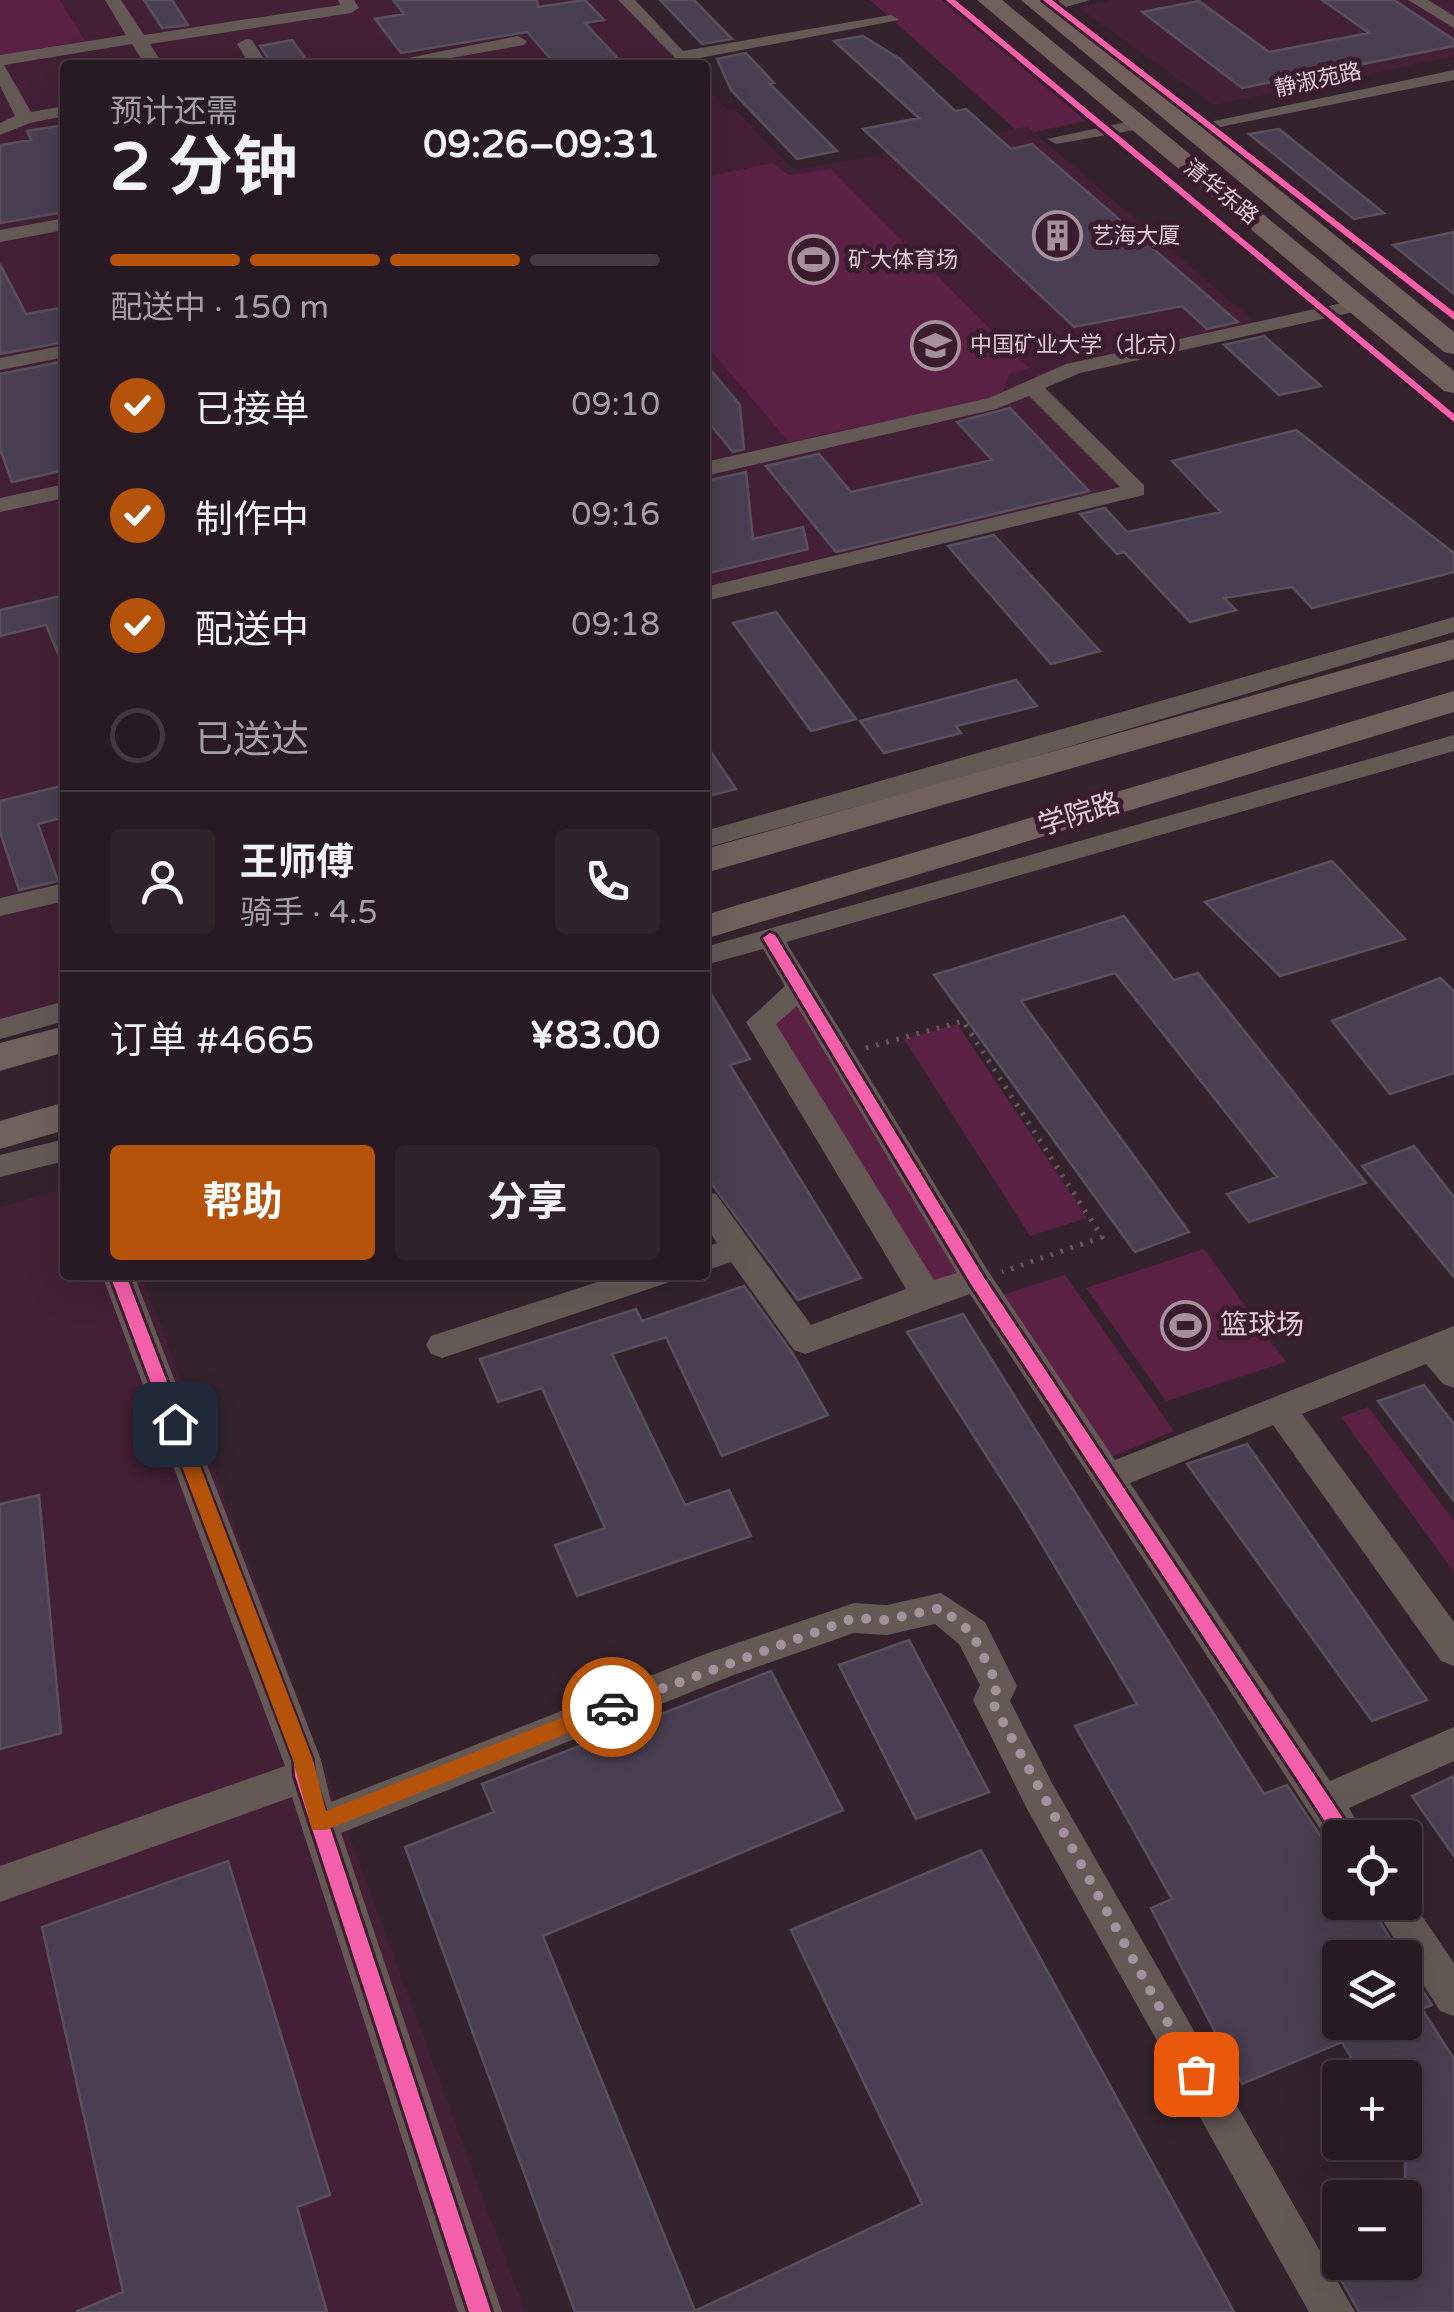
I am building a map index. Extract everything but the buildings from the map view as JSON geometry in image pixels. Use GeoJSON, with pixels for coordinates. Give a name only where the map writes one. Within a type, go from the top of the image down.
{"type":"FeatureCollection","features":[{"type":"Feature","properties":{"kind":"main road","name":"清华东路"},"geometry":{"type":"LineString","coordinates":[[988,0],[1454,384]]}},
{"type":"Feature","properties":{"kind":"main road","name":"清华东路"},"geometry":{"type":"LineString","coordinates":[[1044,3],[1454,346]]}},
{"type":"Feature","properties":{"kind":"main road"},"geometry":{"type":"LineString","coordinates":[[1140,124],[1191,129]]}},
{"type":"Feature","properties":{"kind":"main road"},"geometry":{"type":"LineString","coordinates":[[1168,147],[1191,129]]}},
{"type":"Feature","properties":{"kind":"main road","name":"学院路"},"geometry":{"type":"LineString","coordinates":[[710,860],[1454,650]]}},
{"type":"Feature","properties":{"kind":"main road","name":"学院路"},"geometry":{"type":"LineString","coordinates":[[711,945],[887,872],[1454,700]]}},
{"type":"Feature","properties":{"kind":"main road"},"geometry":{"type":"LineString","coordinates":[[980,764],[1064,758]]}},
{"type":"Feature","properties":{"kind":"main road"},"geometry":{"type":"LineString","coordinates":[[832,920],[887,872]]}},
{"type":"Feature","properties":{"kind":"main road"},"geometry":{"type":"LineString","coordinates":[[0,1057],[60,1039]]}},
{"type":"Feature","properties":{"kind":"main road"},"geometry":{"type":"LineString","coordinates":[[0,1135],[60,1117]]}},
{"type":"Feature","properties":{"kind":"street"},"geometry":{"type":"LineString","coordinates":[[113,0],[151,60]]}},
{"type":"Feature","properties":{"kind":"street"},"geometry":{"type":"LineString","coordinates":[[0,60],[352,8],[346,0]]}},
{"type":"Feature","properties":{"kind":"street"},"geometry":{"type":"LineString","coordinates":[[626,0],[680,58],[891,20],[869,0]]}},
{"type":"Feature","properties":{"kind":"street"},"geometry":{"type":"LineString","coordinates":[[1044,3],[1082,0]]}},
{"type":"Feature","properties":{"kind":"street"},"geometry":{"type":"LineString","coordinates":[[1416,0],[1454,23]]}},
{"type":"Feature","properties":{"kind":"street"},"geometry":{"type":"LineString","coordinates":[[410,60],[518,41]]}},
{"type":"Feature","properties":{"kind":"street"},"geometry":{"type":"LineString","coordinates":[[246,44],[256,60]]}},
{"type":"Feature","properties":{"kind":"street"},"geometry":{"type":"LineString","coordinates":[[0,69],[25,118]]}},
{"type":"Feature","properties":{"kind":"street","name":"静淑苑路"},"geometry":{"type":"LineString","coordinates":[[1191,129],[1454,74]]}},
{"type":"Feature","properties":{"kind":"street"},"geometry":{"type":"LineString","coordinates":[[0,130],[25,118],[60,112]]}},
{"type":"Feature","properties":{"kind":"street"},"geometry":{"type":"LineString","coordinates":[[1056,139],[1140,124]]}},
{"type":"Feature","properties":{"kind":"street"},"geometry":{"type":"LineString","coordinates":[[0,236],[60,228]]}},
{"type":"Feature","properties":{"kind":"street"},"geometry":{"type":"LineString","coordinates":[[710,468],[996,403],[1073,368],[1360,306]]}},
{"type":"Feature","properties":{"kind":"street"},"geometry":{"type":"LineString","coordinates":[[0,364],[60,352]]}},
{"type":"Feature","properties":{"kind":"street"},"geometry":{"type":"LineString","coordinates":[[710,593],[1136,490],[1033,388]]}},
{"type":"Feature","properties":{"kind":"street"},"geometry":{"type":"LineString","coordinates":[[0,505],[60,493]]}},
{"type":"Feature","properties":{"kind":"street"},"geometry":{"type":"LineString","coordinates":[[710,839],[980,764],[1454,624]]}},
{"type":"Feature","properties":{"kind":"street","name":"学院路"},"geometry":{"type":"LineString","coordinates":[[711,945],[770,938],[1454,743]]}},
{"type":"Feature","properties":{"kind":"street"},"geometry":{"type":"LineString","coordinates":[[0,907],[60,893]]}},
{"type":"Feature","properties":{"kind":"street"},"geometry":{"type":"LineString","coordinates":[[770,938],[977,1280],[1335,1820]]}},
{"type":"Feature","properties":{"kind":"street"},"geometry":{"type":"LineString","coordinates":[[801,987],[760,1022],[926,1294]]}},
{"type":"Feature","properties":{"kind":"street"},"geometry":{"type":"LineString","coordinates":[[0,1028],[60,1012]]}},
{"type":"Feature","properties":{"kind":"street"},"geometry":{"type":"LineString","coordinates":[[0,1166],[60,1151]]}},
{"type":"Feature","properties":{"kind":"street"},"geometry":{"type":"LineString","coordinates":[[710,1209],[805,1341],[926,1294],[977,1280]]}},
{"type":"Feature","properties":{"kind":"street"},"geometry":{"type":"LineString","coordinates":[[710,1257],[738,1248]]}},
{"type":"Feature","properties":{"kind":"street"},"geometry":{"type":"LineString","coordinates":[[120,1280],[303,1760],[319,1824],[480,2312]]}},
{"type":"Feature","properties":{"kind":"street"},"geometry":{"type":"LineString","coordinates":[[442,1344],[640,1280]]}},
{"type":"Feature","properties":{"kind":"street"},"geometry":{"type":"LineString","coordinates":[[1108,1477],[1443,1343],[1454,1375]]}},
{"type":"Feature","properties":{"kind":"street"},"geometry":{"type":"LineString","coordinates":[[1280,1409],[1454,1650]]}},
{"type":"Feature","properties":{"kind":"street"},"geometry":{"type":"LineString","coordinates":[[319,1824],[720,1664],[854,1618],[886,1620],[941,1608],[972,1633],[998,1686],[991,1700],[1039,1795],[1333,2312]]}},
{"type":"Feature","properties":{"kind":"street"},"geometry":{"type":"LineString","coordinates":[[1323,1802],[1454,1742]]}},
{"type":"Feature","properties":{"kind":"street"},"geometry":{"type":"LineString","coordinates":[[0,1884],[304,1776]]}},
{"type":"Feature","properties":{"kind":"street"},"geometry":{"type":"LineString","coordinates":[[1402,1920],[1454,1997]]}},
{"type":"Feature","properties":{"kind":"path"},"geometry":{"type":"LineString","coordinates":[[842,1055],[963,1021],[1102,1238],[977,1280]]}},
{"type":"Feature","properties":{"kind":"shaded area"},"geometry":{"type":"Polygon","coordinates":[[[0,0],[622,0],[679,60],[60,60],[60,1012],[0,1029],[0,0]]]}},
{"type":"Feature","properties":{"kind":"shaded area"},"geometry":{"type":"Polygon","coordinates":[[[0,0],[60,0],[85,41],[0,55],[0,0]]]}},
{"type":"Feature","properties":{"kind":"shaded area"},"geometry":{"type":"Polygon","coordinates":[[[870,0],[943,0],[1086,121],[1034,132],[1028,127],[1015,129],[870,0]]]}},
{"type":"Feature","properties":{"kind":"shaded area"},"geometry":{"type":"Polygon","coordinates":[[[1110,0],[1454,0],[1454,57],[1214,105],[1078,7],[1110,0]]]}},
{"type":"Feature","properties":{"kind":"shaded area","name":"中国矿业大学（北京）"},"geometry":{"type":"Polygon","coordinates":[[[710,91],[727,109],[734,108],[794,170],[1028,127],[1256,323],[1073,368],[1033,388],[1136,490],[710,594],[710,91]]]}},
{"type":"Feature","properties":{"kind":"shaded area","name":"矿大体育场"},"geometry":{"type":"Polygon","coordinates":[[[773,163],[788,175],[831,169],[1029,368],[1009,374],[1001,396],[789,442],[710,350],[710,176],[773,163]]]}},
{"type":"Feature","properties":{"kind":"shaded area"},"geometry":{"type":"Polygon","coordinates":[[[803,1005],[967,1274],[926,1289],[768,1014],[803,1005]]]}},
{"type":"Feature","properties":{"kind":"shaded area"},"geometry":{"type":"Polygon","coordinates":[[[957,1024],[1087,1218],[1030,1236],[904,1039],[957,1024]]]}},
{"type":"Feature","properties":{"kind":"shaded area"},"geometry":{"type":"Polygon","coordinates":[[[60,1189],[60,1280],[144,1280],[525,2312],[0,2312],[0,1207],[60,1189]]]}},
{"type":"Feature","properties":{"kind":"shaded area","name":"篮球场"},"geometry":{"type":"Polygon","coordinates":[[[1204,1249],[1286,1362],[1166,1401],[1086,1288],[1204,1249]]]}},
{"type":"Feature","properties":{"kind":"shaded area"},"geometry":{"type":"Polygon","coordinates":[[[1065,1275],[1174,1431],[1106,1459],[996,1297],[1065,1275]]]}},
{"type":"Feature","properties":{"kind":"shaded area"},"geometry":{"type":"Polygon","coordinates":[[[1368,1407],[1454,1521],[1454,1572],[1341,1417],[1368,1407]]]}},
{"type":"Feature","properties":{"kind":"cycle path"},"geometry":{"type":"LineString","coordinates":[[950,0],[1454,419]]}},
{"type":"Feature","properties":{"kind":"cycle path"},"geometry":{"type":"LineString","coordinates":[[1047,0],[1454,317]]}},
{"type":"Feature","properties":{"kind":"cycle path"},"geometry":{"type":"LineString","coordinates":[[770,938],[977,1280],[1335,1820]]}},
{"type":"Feature","properties":{"kind":"cycle path"},"geometry":{"type":"LineString","coordinates":[[120,1280],[303,1760],[304,1776],[480,2312]]}},
{"type":"Feature","properties":{"kind":"way so far"},"geometry":{"type":"LineString","coordinates":[[612,1707],[720,1664],[854,1618],[886,1620],[941,1608],[972,1633],[998,1686],[991,1700],[1023,1764],[1196,2074]]}},
{"type":"Feature","properties":{"kind":"place","name":"艺海大厦"},"geometry":{"type":"Point","coordinates":[1057,236]}},
{"type":"Feature","properties":{"kind":"place","name":"矿大体育场"},"geometry":{"type":"Point","coordinates":[813,260]}},
{"type":"Feature","properties":{"kind":"place","name":"中国矿业大学（北京）"},"geometry":{"type":"Point","coordinates":[935,345]}},
{"type":"Feature","properties":{"kind":"place","name":"篮球场"},"geometry":{"type":"Point","coordinates":[1185,1325]}},
{"type":"Feature","properties":{"kind":"route"},"geometry":{"type":"LineString","coordinates":[[175,1424],[303,1760],[319,1824],[612,1707]]}}]}
